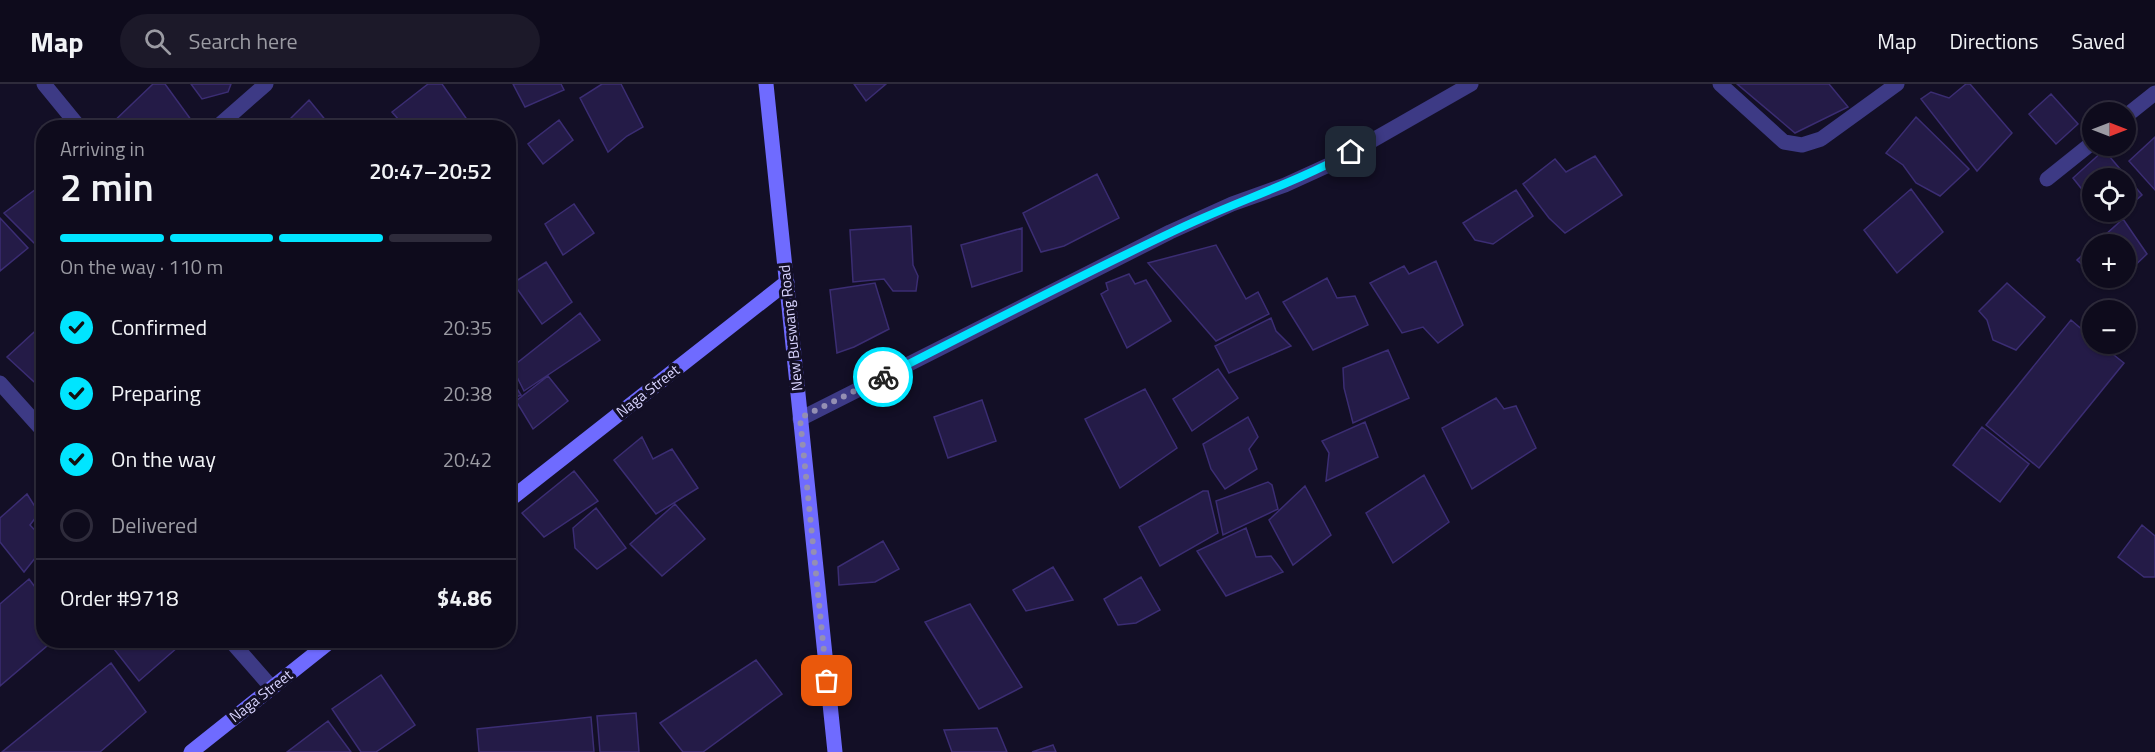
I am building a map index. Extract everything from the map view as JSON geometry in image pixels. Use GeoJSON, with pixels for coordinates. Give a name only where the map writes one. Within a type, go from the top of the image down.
{"type":"FeatureCollection","features":[{"type":"Feature","properties":{"kind":"street"},"geometry":{"type":"LineString","coordinates":[[44,84],[73,120]]}},
{"type":"Feature","properties":{"kind":"street"},"geometry":{"type":"LineString","coordinates":[[225,120],[266,84]]}},
{"type":"Feature","properties":{"kind":"street","name":"New Buswang Road"},"geometry":{"type":"LineString","coordinates":[[766,84],[835,752]]}},
{"type":"Feature","properties":{"kind":"street"},"geometry":{"type":"LineString","coordinates":[[800,418],[1170,232],[1331,164],[1471,84]]}},
{"type":"Feature","properties":{"kind":"street"},"geometry":{"type":"LineString","coordinates":[[1720,84],[1785,142],[1802,146],[1821,140],[1897,84]]}},
{"type":"Feature","properties":{"kind":"street"},"geometry":{"type":"LineString","coordinates":[[2136,108],[2155,93]]}},
{"type":"Feature","properties":{"kind":"street"},"geometry":{"type":"LineString","coordinates":[[2047,179],[2082,151]]}},
{"type":"Feature","properties":{"kind":"street","name":"Naga Street"},"geometry":{"type":"LineString","coordinates":[[516,495],[787,282]]}},
{"type":"Feature","properties":{"kind":"street"},"geometry":{"type":"LineString","coordinates":[[0,383],[36,423]]}},
{"type":"Feature","properties":{"kind":"street"},"geometry":{"type":"LineString","coordinates":[[237,648],[272,688]]}},
{"type":"Feature","properties":{"kind":"street","name":"Naga Street"},"geometry":{"type":"LineString","coordinates":[[191,752],[322,648]]}},
{"type":"Feature","properties":{"kind":"building"},"geometry":{"type":"Polygon","coordinates":[[[153,84],[165,84],[191,120],[115,120],[153,84]]]}},
{"type":"Feature","properties":{"kind":"building"},"geometry":{"type":"Polygon","coordinates":[[[191,84],[231,84],[228,92],[202,99],[191,84]]]}},
{"type":"Feature","properties":{"kind":"building"},"geometry":{"type":"Polygon","coordinates":[[[428,84],[442,84],[467,120],[399,120],[392,112],[428,84]]]}},
{"type":"Feature","properties":{"kind":"building"},"geometry":{"type":"Polygon","coordinates":[[[513,84],[561,84],[564,90],[525,107],[513,84]]]}},
{"type":"Feature","properties":{"kind":"building"},"geometry":{"type":"Polygon","coordinates":[[[602,84],[621,84],[643,127],[627,136],[608,152],[580,98],[602,84]]]}},
{"type":"Feature","properties":{"kind":"building"},"geometry":{"type":"Polygon","coordinates":[[[854,84],[886,84],[866,101],[854,84]]]}},
{"type":"Feature","properties":{"kind":"building"},"geometry":{"type":"Polygon","coordinates":[[[1737,84],[1829,84],[1848,107],[1795,133],[1737,84]]]}},
{"type":"Feature","properties":{"kind":"building"},"geometry":{"type":"Polygon","coordinates":[[[1966,84],[1970,84],[2012,133],[1977,171],[1921,99],[1931,92],[1949,98],[1966,84]]]}},
{"type":"Feature","properties":{"kind":"building"},"geometry":{"type":"Polygon","coordinates":[[[2051,94],[2078,124],[2056,144],[2029,114],[2051,94]]]}},
{"type":"Feature","properties":{"kind":"building"},"geometry":{"type":"Polygon","coordinates":[[[309,100],[325,120],[289,120],[309,100]]]}},
{"type":"Feature","properties":{"kind":"building"},"geometry":{"type":"Polygon","coordinates":[[[1916,117],[1969,169],[1940,196],[1916,183],[1903,165],[1886,153],[1916,117]]]}},
{"type":"Feature","properties":{"kind":"building"},"geometry":{"type":"Polygon","coordinates":[[[559,120],[573,140],[543,164],[528,144],[559,120]]]}},
{"type":"Feature","properties":{"kind":"building"},"geometry":{"type":"Polygon","coordinates":[[[2155,137],[2155,190],[2129,161],[2155,137]]]}},
{"type":"Feature","properties":{"kind":"building"},"geometry":{"type":"Polygon","coordinates":[[[1595,156],[1622,195],[1565,233],[1549,218],[1523,184],[1555,159],[1566,172],[1595,156]]]}},
{"type":"Feature","properties":{"kind":"building"},"geometry":{"type":"Polygon","coordinates":[[[2097,156],[2109,156],[2119,168],[2084,168],[2097,156]]]}},
{"type":"Feature","properties":{"kind":"building"},"geometry":{"type":"Polygon","coordinates":[[[2082,170],[2082,189],[2073,178],[2082,170]]]}},
{"type":"Feature","properties":{"kind":"building"},"geometry":{"type":"Polygon","coordinates":[[[1097,174],[1119,218],[1064,246],[1041,252],[1023,213],[1097,174]]]}},
{"type":"Feature","properties":{"kind":"building"},"geometry":{"type":"Polygon","coordinates":[[[2136,188],[2142,195],[2136,200],[2136,188]]]}},
{"type":"Feature","properties":{"kind":"building"},"geometry":{"type":"Polygon","coordinates":[[[36,189],[36,243],[34,243],[4,213],[36,189]]]}},
{"type":"Feature","properties":{"kind":"building"},"geometry":{"type":"Polygon","coordinates":[[[1911,189],[1943,232],[1897,273],[1864,230],[1911,189]]]}},
{"type":"Feature","properties":{"kind":"building"},"geometry":{"type":"Polygon","coordinates":[[[1516,190],[1533,216],[1493,244],[1475,240],[1463,223],[1516,190]]]}},
{"type":"Feature","properties":{"kind":"building"},"geometry":{"type":"Polygon","coordinates":[[[574,204],[594,233],[563,255],[545,224],[574,204]]]}},
{"type":"Feature","properties":{"kind":"building"},"geometry":{"type":"Polygon","coordinates":[[[0,218],[28,248],[0,271],[0,218]]]}},
{"type":"Feature","properties":{"kind":"building"},"geometry":{"type":"Polygon","coordinates":[[[2120,222],[2125,222],[2133,234],[2106,234],[2120,222]]]}},
{"type":"Feature","properties":{"kind":"building"},"geometry":{"type":"Polygon","coordinates":[[[911,226],[913,265],[918,276],[916,291],[893,291],[884,279],[853,282],[850,230],[911,226]]]}},
{"type":"Feature","properties":{"kind":"building"},"geometry":{"type":"Polygon","coordinates":[[[1022,228],[1022,271],[972,287],[961,245],[1022,228]]]}},
{"type":"Feature","properties":{"kind":"building"},"geometry":{"type":"Polygon","coordinates":[[[2136,238],[2147,254],[2136,264],[2136,238]]]}},
{"type":"Feature","properties":{"kind":"building"},"geometry":{"type":"Polygon","coordinates":[[[1216,245],[1246,299],[1258,292],[1269,314],[1216,341],[1148,263],[1216,245]]]}},
{"type":"Feature","properties":{"kind":"building"},"geometry":{"type":"Polygon","coordinates":[[[2082,255],[2082,265],[2077,260],[2082,255]]]}},
{"type":"Feature","properties":{"kind":"building"},"geometry":{"type":"Polygon","coordinates":[[[1436,261],[1463,325],[1438,343],[1423,327],[1402,333],[1370,283],[1404,266],[1409,274],[1436,261]]]}},
{"type":"Feature","properties":{"kind":"building"},"geometry":{"type":"Polygon","coordinates":[[[546,262],[572,302],[542,324],[516,287],[516,281],[546,262]]]}},
{"type":"Feature","properties":{"kind":"building"},"geometry":{"type":"Polygon","coordinates":[[[1129,274],[1135,284],[1146,280],[1171,321],[1127,348],[1101,294],[1108,290],[1106,283],[1129,274]]]}},
{"type":"Feature","properties":{"kind":"building"},"geometry":{"type":"Polygon","coordinates":[[[1327,278],[1337,298],[1355,296],[1368,325],[1313,350],[1283,302],[1327,278]]]}},
{"type":"Feature","properties":{"kind":"building"},"geometry":{"type":"Polygon","coordinates":[[[875,283],[889,329],[837,353],[830,290],[875,283]]]}},
{"type":"Feature","properties":{"kind":"building"},"geometry":{"type":"Polygon","coordinates":[[[2007,283],[2045,317],[2016,350],[1993,340],[1987,320],[1979,311],[2007,283]]]}},
{"type":"Feature","properties":{"kind":"building"},"geometry":{"type":"Polygon","coordinates":[[[580,313],[600,340],[524,391],[516,375],[516,364],[580,313]]]}},
{"type":"Feature","properties":{"kind":"building"},"geometry":{"type":"Polygon","coordinates":[[[1271,318],[1276,331],[1291,346],[1229,373],[1215,346],[1271,318]]]}},
{"type":"Feature","properties":{"kind":"building"},"geometry":{"type":"Polygon","coordinates":[[[2071,320],[2082,329],[2082,354],[2113,354],[2124,363],[2039,468],[1986,425],[2071,320]]]}},
{"type":"Feature","properties":{"kind":"building"},"geometry":{"type":"Polygon","coordinates":[[[36,330],[36,384],[7,357],[36,330]]]}},
{"type":"Feature","properties":{"kind":"building"},"geometry":{"type":"Polygon","coordinates":[[[1388,350],[1409,398],[1353,423],[1344,388],[1343,368],[1388,350]]]}},
{"type":"Feature","properties":{"kind":"building"},"geometry":{"type":"Polygon","coordinates":[[[1218,369],[1238,398],[1192,431],[1173,399],[1218,369]]]}},
{"type":"Feature","properties":{"kind":"building"},"geometry":{"type":"Polygon","coordinates":[[[548,376],[568,401],[533,429],[516,401],[548,376]]]}},
{"type":"Feature","properties":{"kind":"building"},"geometry":{"type":"Polygon","coordinates":[[[516,387],[521,395],[516,397],[516,387]]]}},
{"type":"Feature","properties":{"kind":"building"},"geometry":{"type":"Polygon","coordinates":[[[1145,389],[1177,448],[1120,488],[1085,419],[1145,389]]]}},
{"type":"Feature","properties":{"kind":"building"},"geometry":{"type":"Polygon","coordinates":[[[1496,398],[1504,409],[1516,406],[1536,448],[1472,489],[1442,428],[1496,398]]]}},
{"type":"Feature","properties":{"kind":"building"},"geometry":{"type":"Polygon","coordinates":[[[982,400],[996,441],[948,458],[934,417],[982,400]]]}},
{"type":"Feature","properties":{"kind":"building"},"geometry":{"type":"Polygon","coordinates":[[[1248,417],[1258,437],[1249,449],[1257,469],[1225,489],[1211,469],[1203,444],[1248,417]]]}},
{"type":"Feature","properties":{"kind":"building"},"geometry":{"type":"Polygon","coordinates":[[[1365,422],[1378,457],[1326,481],[1329,453],[1322,441],[1365,422]]]}},
{"type":"Feature","properties":{"kind":"building"},"geometry":{"type":"Polygon","coordinates":[[[1982,427],[2029,464],[2000,502],[1953,465],[1982,427]]]}},
{"type":"Feature","properties":{"kind":"building"},"geometry":{"type":"Polygon","coordinates":[[[642,437],[653,459],[672,449],[698,488],[656,514],[614,460],[642,437]]]}},
{"type":"Feature","properties":{"kind":"building"},"geometry":{"type":"Polygon","coordinates":[[[574,471],[598,501],[544,537],[522,513],[574,471]]]}},
{"type":"Feature","properties":{"kind":"building"},"geometry":{"type":"Polygon","coordinates":[[[1424,475],[1449,522],[1393,563],[1366,513],[1424,475]]]}},
{"type":"Feature","properties":{"kind":"building"},"geometry":{"type":"Polygon","coordinates":[[[1268,482],[1272,485],[1278,509],[1223,535],[1216,501],[1268,482]]]}},
{"type":"Feature","properties":{"kind":"building"},"geometry":{"type":"Polygon","coordinates":[[[1305,486],[1331,535],[1293,565],[1269,520],[1305,486]]]}},
{"type":"Feature","properties":{"kind":"building"},"geometry":{"type":"Polygon","coordinates":[[[1203,491],[1208,491],[1218,533],[1160,566],[1139,527],[1203,491]]]}},
{"type":"Feature","properties":{"kind":"building"},"geometry":{"type":"Polygon","coordinates":[[[27,494],[36,508],[36,517],[30,525],[36,531],[36,557],[24,572],[0,542],[0,518],[27,494]]]}},
{"type":"Feature","properties":{"kind":"building"},"geometry":{"type":"Polygon","coordinates":[[[675,504],[705,539],[662,576],[630,544],[675,504]]]}},
{"type":"Feature","properties":{"kind":"building"},"geometry":{"type":"Polygon","coordinates":[[[596,508],[626,548],[597,569],[575,548],[573,528],[596,508]]]}},
{"type":"Feature","properties":{"kind":"building"},"geometry":{"type":"Polygon","coordinates":[[[2142,525],[2155,536],[2155,577],[2144,577],[2118,557],[2142,525]]]}},
{"type":"Feature","properties":{"kind":"building"},"geometry":{"type":"Polygon","coordinates":[[[1246,528],[1256,557],[1271,556],[1283,572],[1226,596],[1197,551],[1246,528]]]}},
{"type":"Feature","properties":{"kind":"building"},"geometry":{"type":"Polygon","coordinates":[[[883,541],[899,569],[875,582],[839,585],[838,567],[883,541]]]}},
{"type":"Feature","properties":{"kind":"building"},"geometry":{"type":"Polygon","coordinates":[[[1053,567],[1073,600],[1026,611],[1013,590],[1053,567]]]}},
{"type":"Feature","properties":{"kind":"building"},"geometry":{"type":"Polygon","coordinates":[[[1141,577],[1160,610],[1136,623],[1118,625],[1104,599],[1141,577]]]}},
{"type":"Feature","properties":{"kind":"building"},"geometry":{"type":"Polygon","coordinates":[[[29,579],[36,588],[36,648],[45,648],[0,686],[0,604],[29,579]]]}},
{"type":"Feature","properties":{"kind":"building"},"geometry":{"type":"Polygon","coordinates":[[[970,604],[1022,687],[979,709],[925,622],[970,604]]]}},
{"type":"Feature","properties":{"kind":"building"},"geometry":{"type":"Polygon","coordinates":[[[113,648],[177,648],[139,681],[113,648]]]}},
{"type":"Feature","properties":{"kind":"building"},"geometry":{"type":"Polygon","coordinates":[[[756,660],[782,694],[703,752],[683,752],[660,723],[756,660]]]}},
{"type":"Feature","properties":{"kind":"building"},"geometry":{"type":"Polygon","coordinates":[[[111,663],[146,712],[100,752],[2,752],[111,663]]]}},
{"type":"Feature","properties":{"kind":"building"},"geometry":{"type":"Polygon","coordinates":[[[381,675],[415,725],[376,752],[361,752],[332,709],[381,675]]]}},
{"type":"Feature","properties":{"kind":"building"},"geometry":{"type":"Polygon","coordinates":[[[636,713],[639,752],[600,752],[597,716],[636,713]]]}},
{"type":"Feature","properties":{"kind":"building"},"geometry":{"type":"Polygon","coordinates":[[[591,717],[594,752],[479,752],[477,729],[591,717]]]}},
{"type":"Feature","properties":{"kind":"building"},"geometry":{"type":"Polygon","coordinates":[[[328,721],[351,752],[287,752],[328,721]]]}},
{"type":"Feature","properties":{"kind":"building"},"geometry":{"type":"Polygon","coordinates":[[[997,728],[1007,752],[952,752],[944,730],[997,728]]]}},
{"type":"Feature","properties":{"kind":"building"},"geometry":{"type":"Polygon","coordinates":[[[1053,745],[1056,752],[1032,752],[1053,745]]]}},
{"type":"Feature","properties":{"kind":"way so far"},"geometry":{"type":"LineString","coordinates":[[827,681],[800,418],[883,377]]}},
{"type":"Feature","properties":{"kind":"route"},"geometry":{"type":"LineString","coordinates":[[883,377],[1170,232],[1232,204],[1285,185],[1351,152]]}}]}
